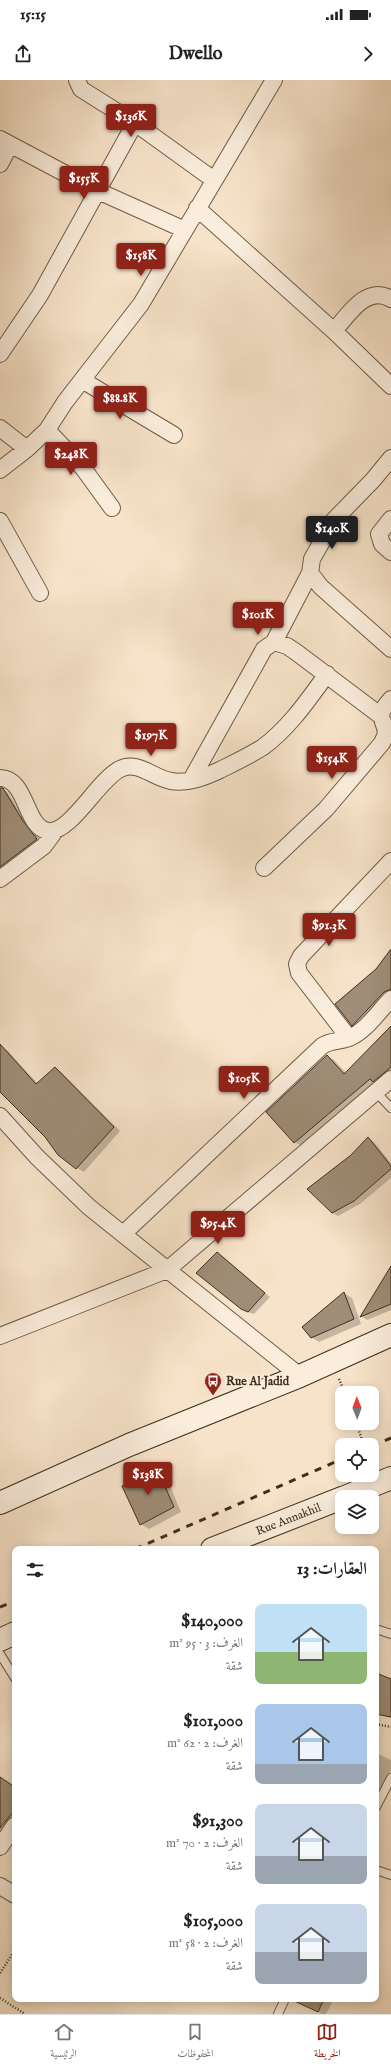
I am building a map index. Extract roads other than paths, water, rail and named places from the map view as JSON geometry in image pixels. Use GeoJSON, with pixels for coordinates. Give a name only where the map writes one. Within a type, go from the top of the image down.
{"type":"FeatureCollection","features":[{"type":"Feature","properties":{"kind":"main road"},"geometry":{"type":"LineString","coordinates":[[0,1503],[129,1445],[300,1376],[391,1335]]}},
{"type":"Feature","properties":{"kind":"main road","name":"Rue Annakhil"},"geometry":{"type":"LineString","coordinates":[[362,1490],[391,1478]]}},
{"type":"Feature","properties":{"kind":"main road","name":"Rue Annakhil"},"geometry":{"type":"LineString","coordinates":[[220,1546],[335,1501]]}},
{"type":"Feature","properties":{"kind":"main road"},"geometry":{"type":"LineString","coordinates":[[0,1652],[12,1637]]}},
{"type":"Feature","properties":{"kind":"street"},"geometry":{"type":"LineString","coordinates":[[0,470],[27,449],[47,430],[82,380],[141,304],[274,80]]}},
{"type":"Feature","properties":{"kind":"street"},"geometry":{"type":"LineString","coordinates":[[75,81],[81,89],[214,180]]}},
{"type":"Feature","properties":{"kind":"street"},"geometry":{"type":"LineString","coordinates":[[0,354],[40,295],[84,212],[98,191],[134,124]]}},
{"type":"Feature","properties":{"kind":"street"},"geometry":{"type":"LineString","coordinates":[[0,164],[5,142],[98,191],[185,230]]}},
{"type":"Feature","properties":{"kind":"street"},"geometry":{"type":"LineString","coordinates":[[197,208],[334,331],[391,386]]}},
{"type":"Feature","properties":{"kind":"street"},"geometry":{"type":"LineString","coordinates":[[334,331],[360,302],[369,296],[378,294],[391,299]]}},
{"type":"Feature","properties":{"kind":"street"},"geometry":{"type":"LineString","coordinates":[[82,380],[174,435]]}},
{"type":"Feature","properties":{"kind":"street"},"geometry":{"type":"LineString","coordinates":[[0,428],[27,449]]}},
{"type":"Feature","properties":{"kind":"street"},"geometry":{"type":"LineString","coordinates":[[47,430],[83,468],[112,508]]}},
{"type":"Feature","properties":{"kind":"street"},"geometry":{"type":"LineString","coordinates":[[191,780],[264,649],[274,642],[310,573],[312,560],[334,520],[373,480],[391,458]]}},
{"type":"Feature","properties":{"kind":"street"},"geometry":{"type":"LineString","coordinates":[[391,519],[379,534],[382,544],[391,552]]}},
{"type":"Feature","properties":{"kind":"street"},"geometry":{"type":"LineString","coordinates":[[0,521],[40,593]]}},
{"type":"Feature","properties":{"kind":"street"},"geometry":{"type":"LineString","coordinates":[[310,573],[321,587],[391,649]]}},
{"type":"Feature","properties":{"kind":"street"},"geometry":{"type":"LineString","coordinates":[[274,642],[292,649],[381,716]]}},
{"type":"Feature","properties":{"kind":"street"},"geometry":{"type":"LineString","coordinates":[[0,879],[44,846],[55,831],[70,821],[97,788],[112,774],[122,768],[136,767],[170,781],[191,780],[208,775],[264,746],[301,710],[327,674]]}},
{"type":"Feature","properties":{"kind":"street"},"geometry":{"type":"LineString","coordinates":[[264,868],[326,809],[382,744],[385,739],[386,730],[381,716],[382,710],[391,699]]}},
{"type":"Feature","properties":{"kind":"street"},"geometry":{"type":"LineString","coordinates":[[0,778],[8,780],[14,784],[22,795],[36,824],[43,830],[55,831]]}},
{"type":"Feature","properties":{"kind":"street"},"geometry":{"type":"LineString","coordinates":[[349,1038],[299,973],[297,964],[301,956],[391,861]]}},
{"type":"Feature","properties":{"kind":"street"},"geometry":{"type":"LineString","coordinates":[[122,1234],[322,1046],[329,1041],[349,1038],[362,1029],[391,999]]}},
{"type":"Feature","properties":{"kind":"street"},"geometry":{"type":"LineString","coordinates":[[0,1336],[167,1270],[391,1078]]}},
{"type":"Feature","properties":{"kind":"street"},"geometry":{"type":"LineString","coordinates":[[0,1116],[37,1157],[89,1207],[300,1376]]}},
{"type":"Feature","properties":{"kind":"street"},"geometry":{"type":"LineString","coordinates":[[0,1847],[12,1829]]}},
{"type":"Feature","properties":{"kind":"street"},"geometry":{"type":"LineString","coordinates":[[0,1886],[12,1893]]}},
{"type":"Feature","properties":{"kind":"lane"},"geometry":{"type":"LineString","coordinates":[[376,1092],[391,1108]]}},
{"type":"Feature","properties":{"kind":"lane"},"geometry":{"type":"LineString","coordinates":[[379,1630],[391,1634]]}},
{"type":"Feature","properties":{"kind":"lane"},"geometry":{"type":"LineString","coordinates":[[0,1652],[12,1673]]}},
{"type":"Feature","properties":{"kind":"lane"},"geometry":{"type":"LineString","coordinates":[[379,1801],[391,1778]]}},
{"type":"Feature","properties":{"kind":"lane"},"geometry":{"type":"LineString","coordinates":[[379,1871],[391,1875]]}},
{"type":"Feature","properties":{"kind":"lane"},"geometry":{"type":"LineString","coordinates":[[278,2014],[284,2002]]}},
{"type":"Feature","properties":{"kind":"railway"},"geometry":{"type":"LineString","coordinates":[[379,1443],[391,1438]]}},
{"type":"Feature","properties":{"kind":"railway"},"geometry":{"type":"LineString","coordinates":[[142,1546],[335,1462]]}},
{"type":"Feature","properties":{"kind":"railway"},"geometry":{"type":"LineString","coordinates":[[0,1607],[12,1602]]}},
{"type":"Feature","properties":{"kind":"place","name":"Rue Al Jadid"},"geometry":{"type":"Point","coordinates":[213,1396]}}]}
